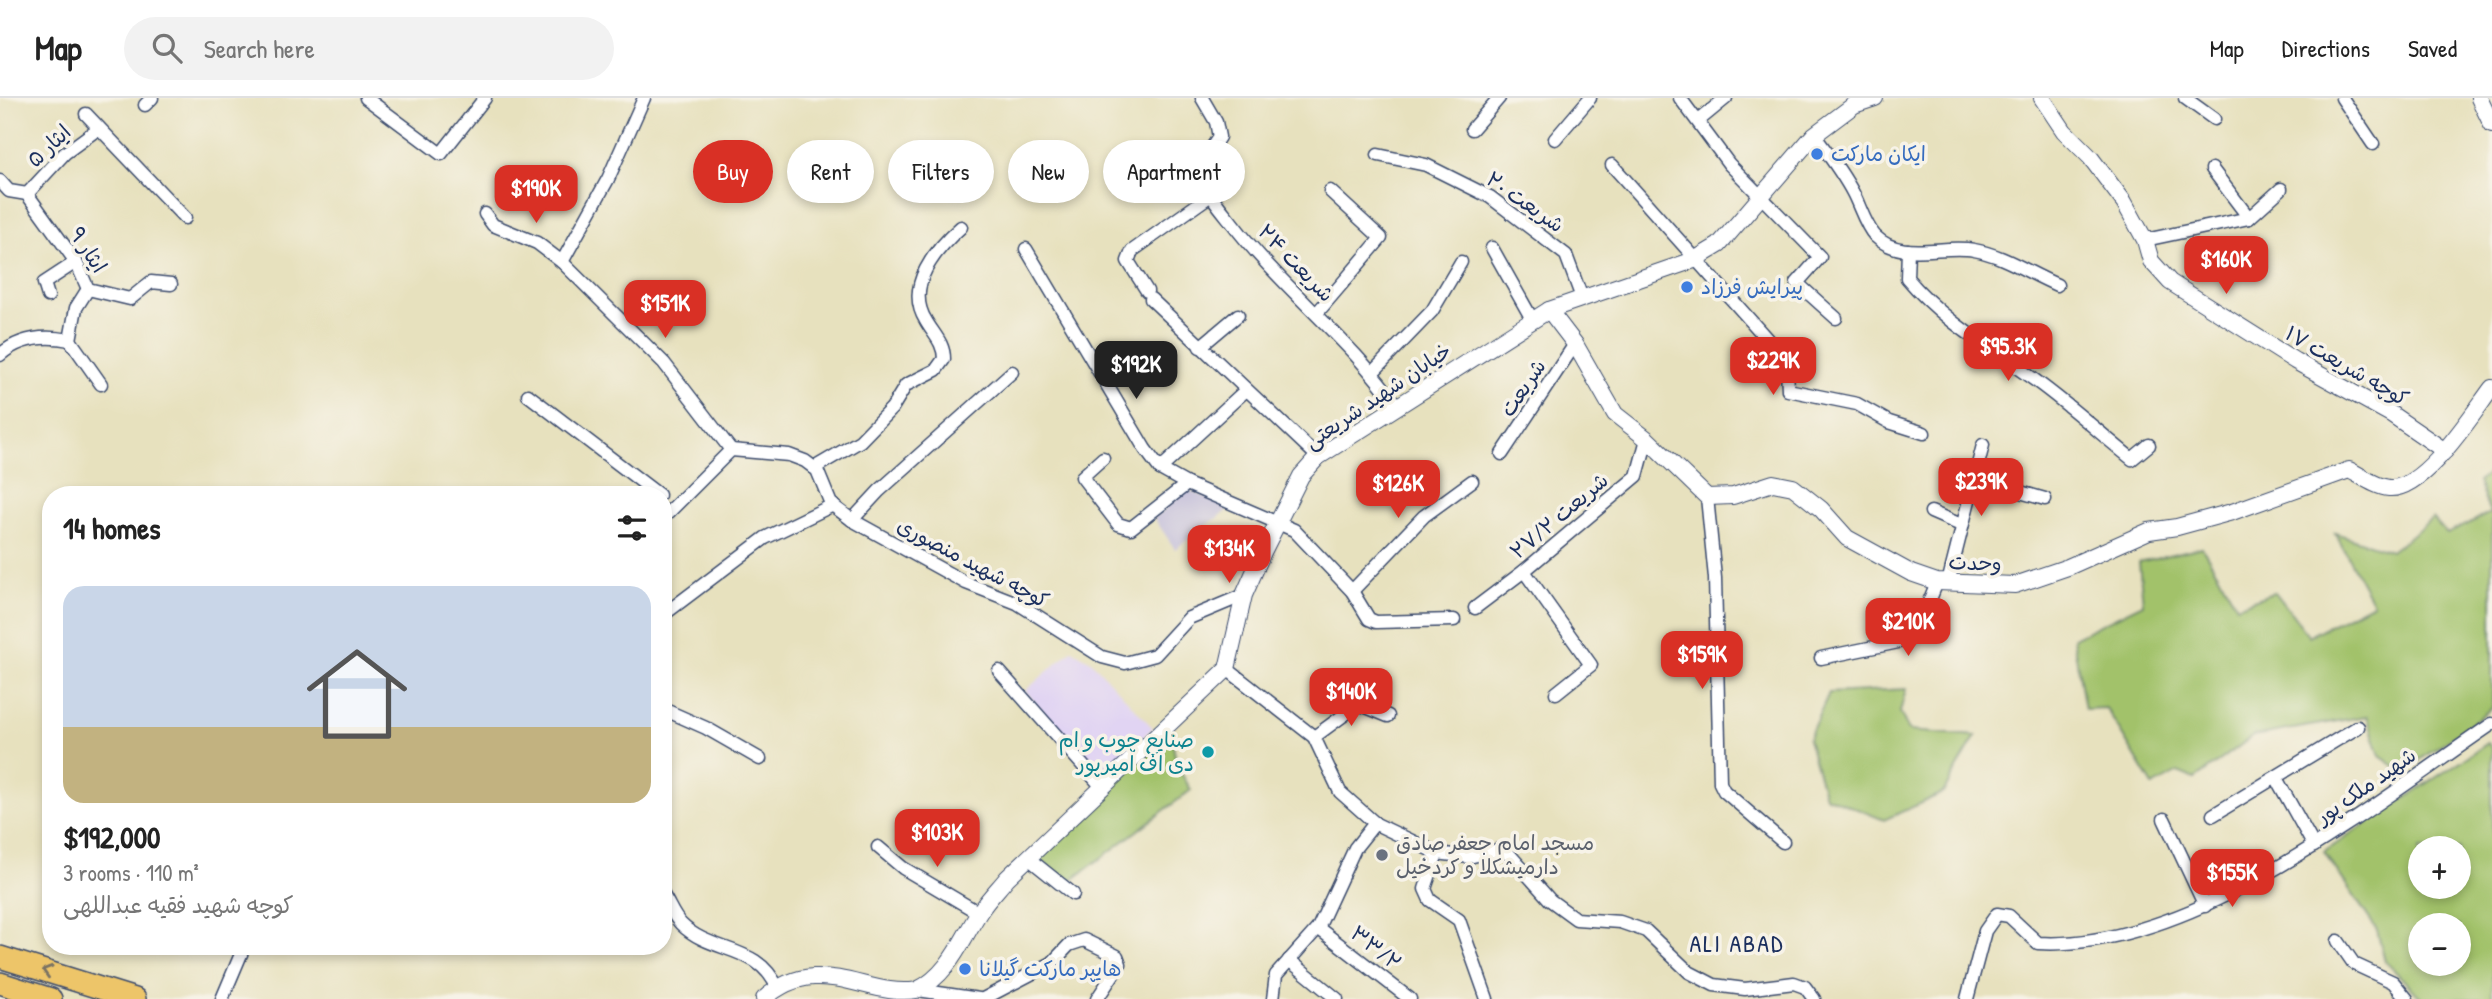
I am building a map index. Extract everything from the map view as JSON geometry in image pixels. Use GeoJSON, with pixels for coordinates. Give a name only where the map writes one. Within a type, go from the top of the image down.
{"type":"FeatureCollection","features":[{"type":"Feature","properties":{"kind":"highway"},"geometry":{"type":"LineString","coordinates":[[0,957],[135,999]]}},
{"type":"Feature","properties":{"kind":"highway"},"geometry":{"type":"LineString","coordinates":[[0,983],[51,999]]}},
{"type":"Feature","properties":{"kind":"street"},"geometry":{"type":"LineString","coordinates":[[366,98],[380,102],[441,153],[485,98]]}},
{"type":"Feature","properties":{"kind":"street"},"geometry":{"type":"LineString","coordinates":[[562,262],[608,179],[644,98]]}},
{"type":"Feature","properties":{"kind":"street","name":"شریعت ۲۴"},"geometry":{"type":"LineString","coordinates":[[1202,98],[1216,122],[1219,137],[1217,140]]}},
{"type":"Feature","properties":{"kind":"street"},"geometry":{"type":"LineString","coordinates":[[1472,129],[1499,98]]}},
{"type":"Feature","properties":{"kind":"street"},"geometry":{"type":"LineString","coordinates":[[1555,139],[1590,98]]}},
{"type":"Feature","properties":{"kind":"street"},"geometry":{"type":"LineString","coordinates":[[1679,98],[1729,164],[1820,257],[1797,282],[1836,317]]}},
{"type":"Feature","properties":{"kind":"street"},"geometry":{"type":"LineString","coordinates":[[1698,121],[1726,98]]}},
{"type":"Feature","properties":{"kind":"street","name":"خیابان شهید شریعتی"},"geometry":{"type":"LineString","coordinates":[[1227,669],[1244,595],[1276,521],[1301,475],[1318,457],[1549,310],[1694,260],[1719,245],[1814,135],[1854,106],[1875,98]]}},
{"type":"Feature","properties":{"kind":"street","name":"کوچه شریعت ۱۷"},"geometry":{"type":"LineString","coordinates":[[2042,98],[2064,131],[2090,157],[2124,202],[2145,240],[2151,261],[2170,282],[2295,361],[2391,414],[2445,451]]}},
{"type":"Feature","properties":{"kind":"street"},"geometry":{"type":"LineString","coordinates":[[2185,98],[2214,119]]}},
{"type":"Feature","properties":{"kind":"street"},"geometry":{"type":"LineString","coordinates":[[2342,98],[2373,144]]}},
{"type":"Feature","properties":{"kind":"street"},"geometry":{"type":"LineString","coordinates":[[2479,98],[2492,125]]}},
{"type":"Feature","properties":{"kind":"street"},"geometry":{"type":"LineString","coordinates":[[86,114],[185,218]]}},
{"type":"Feature","properties":{"kind":"street","name":"ایثار ۵"},"geometry":{"type":"LineString","coordinates":[[27,194],[65,153],[99,128]]}},
{"type":"Feature","properties":{"kind":"street"},"geometry":{"type":"LineString","coordinates":[[1814,135],[1838,168],[1874,234],[1887,245],[1908,250],[1971,249],[2000,256],[2015,267],[2057,285]]}},
{"type":"Feature","properties":{"kind":"street","name":"شریعت ۲۰"},"geometry":{"type":"LineString","coordinates":[[1378,155],[1426,165],[1490,197],[1566,255],[1582,298]]}},
{"type":"Feature","properties":{"kind":"street"},"geometry":{"type":"LineString","coordinates":[[1612,165],[1694,260],[1724,288],[1774,348],[1787,368],[1788,390],[1857,404],[1889,422],[1924,433]]}},
{"type":"Feature","properties":{"kind":"street"},"geometry":{"type":"LineString","coordinates":[[2212,169],[2249,218]]}},
{"type":"Feature","properties":{"kind":"street"},"geometry":{"type":"LineString","coordinates":[[0,181],[9,191],[27,194]]}},
{"type":"Feature","properties":{"kind":"street"},"geometry":{"type":"LineString","coordinates":[[2145,240],[2249,218],[2281,189]]}},
{"type":"Feature","properties":{"kind":"street"},"geometry":{"type":"LineString","coordinates":[[1317,313],[1381,238],[1330,191]]}},
{"type":"Feature","properties":{"kind":"street","name":"ایثار ۹"},"geometry":{"type":"LineString","coordinates":[[27,194],[76,262],[88,289],[130,299],[151,282],[171,284]]}},
{"type":"Feature","properties":{"kind":"street"},"geometry":{"type":"LineString","coordinates":[[1200,203],[1132,251],[1128,261],[1149,295],[1200,347],[1318,457]]}},
{"type":"Feature","properties":{"kind":"street","name":"شریعت ۲۴"},"geometry":{"type":"LineString","coordinates":[[1217,203],[1258,257],[1317,313],[1373,372],[1397,406]]}},
{"type":"Feature","properties":{"kind":"street"},"geometry":{"type":"LineString","coordinates":[[485,214],[493,225],[537,243],[562,262],[664,363],[731,450],[789,454],[814,468],[860,441],[892,408],[906,385],[936,370],[944,359],[944,347],[923,318],[918,301],[923,274],[936,249],[961,226]]}},
{"type":"Feature","properties":{"kind":"street"},"geometry":{"type":"LineString","coordinates":[[1492,248],[1532,319]]}},
{"type":"Feature","properties":{"kind":"street"},"geometry":{"type":"LineString","coordinates":[[1026,249],[1145,449],[1160,469],[1187,484],[1294,530],[1352,591],[1369,619],[1376,622],[1454,620]]}},
{"type":"Feature","properties":{"kind":"street"},"geometry":{"type":"LineString","coordinates":[[1908,250],[1907,278],[1922,295],[1975,341],[2036,381],[2132,459],[2149,445]]}},
{"type":"Feature","properties":{"kind":"street"},"geometry":{"type":"LineString","coordinates":[[48,296],[44,283],[76,262]]}},
{"type":"Feature","properties":{"kind":"street"},"geometry":{"type":"LineString","coordinates":[[1373,372],[1432,311],[1461,262]]}},
{"type":"Feature","properties":{"kind":"street"},"geometry":{"type":"LineString","coordinates":[[70,340],[76,308],[88,289]]}},
{"type":"Feature","properties":{"kind":"street"},"geometry":{"type":"LineString","coordinates":[[1549,310],[1575,344],[1615,414],[1647,439],[1707,496],[1715,578],[1720,783],[1724,791],[1783,842]]}},
{"type":"Feature","properties":{"kind":"street"},"geometry":{"type":"LineString","coordinates":[[1200,347],[1238,315]]}},
{"type":"Feature","properties":{"kind":"street"},"geometry":{"type":"LineString","coordinates":[[0,355],[10,346],[46,336],[70,340],[101,384]]}},
{"type":"Feature","properties":{"kind":"street","name":"شریعت"},"geometry":{"type":"LineString","coordinates":[[1502,454],[1575,344]]}},
{"type":"Feature","properties":{"kind":"street"},"geometry":{"type":"LineString","coordinates":[[852,520],[879,491],[1012,372]]}},
{"type":"Feature","properties":{"kind":"street","name":"وحدت"},"geometry":{"type":"LineString","coordinates":[[1707,496],[1733,496],[1773,483],[1793,487],[1821,509],[1847,538],[1911,573],[1943,583],[2015,584],[2068,567],[2149,531],[2177,527],[2232,512],[2349,470],[2388,488],[2407,484],[2445,451],[2492,388]]}},
{"type":"Feature","properties":{"kind":"street"},"geometry":{"type":"LineString","coordinates":[[1160,469],[1246,390]]}},
{"type":"Feature","properties":{"kind":"street"},"geometry":{"type":"LineString","coordinates":[[528,395],[647,486]]}},
{"type":"Feature","properties":{"kind":"street","name":"شریعت ۲۷/۲"},"geometry":{"type":"LineString","coordinates":[[1475,608],[1524,571],[1637,476],[1647,439]]}},
{"type":"Feature","properties":{"kind":"street"},"geometry":{"type":"LineString","coordinates":[[1821,658],[1908,640],[1918,629],[1943,583],[1983,445]]}},
{"type":"Feature","properties":{"kind":"street"},"geometry":{"type":"LineString","coordinates":[[674,507],[731,450]]}},
{"type":"Feature","properties":{"kind":"street"},"geometry":{"type":"LineString","coordinates":[[1103,458],[1082,477],[1118,524],[1132,528],[1187,484]]}},
{"type":"Feature","properties":{"kind":"street","name":"کوچه شهید منصوری"},"geometry":{"type":"LineString","coordinates":[[814,468],[833,505],[852,520],[966,583],[1017,603],[1102,657],[1125,663],[1155,655],[1189,618],[1244,595]]}},
{"type":"Feature","properties":{"kind":"street"},"geometry":{"type":"LineString","coordinates":[[1974,479],[2045,499]]}},
{"type":"Feature","properties":{"kind":"street"},"geometry":{"type":"LineString","coordinates":[[1352,591],[1424,516],[1472,481]]}},
{"type":"Feature","properties":{"kind":"street"},"geometry":{"type":"LineString","coordinates":[[672,608],[765,538],[833,505]]}},
{"type":"Feature","properties":{"kind":"street"},"geometry":{"type":"LineString","coordinates":[[1931,512],[1961,525]]}},
{"type":"Feature","properties":{"kind":"street"},"geometry":{"type":"LineString","coordinates":[[1524,571],[1591,665],[1556,693]]}},
{"type":"Feature","properties":{"kind":"street"},"geometry":{"type":"LineString","coordinates":[[918,990],[953,958],[979,913],[1028,858],[1227,669],[1314,737],[1340,792],[1375,823],[1437,853],[1469,857],[1497,850],[1509,853],[1550,900],[1576,919],[1620,922],[1646,931],[1689,972],[1714,985],[1745,989],[1794,984],[1805,987],[1814,999]]}},
{"type":"Feature","properties":{"kind":"street"},"geometry":{"type":"LineString","coordinates":[[999,671],[1102,787]]}},
{"type":"Feature","properties":{"kind":"street"},"geometry":{"type":"LineString","coordinates":[[1314,737],[1342,713],[1359,704],[1388,716]]}},
{"type":"Feature","properties":{"kind":"street"},"geometry":{"type":"LineString","coordinates":[[672,713],[706,728],[760,759]]}},
{"type":"Feature","properties":{"kind":"street","name":"شهید ملک پور"},"geometry":{"type":"LineString","coordinates":[[1967,999],[1985,932],[1997,914],[2009,916],[2038,943],[2068,945],[2158,925],[2205,906],[2314,846],[2492,724]]}},
{"type":"Feature","properties":{"kind":"street"},"geometry":{"type":"LineString","coordinates":[[2213,814],[2358,727]]}},
{"type":"Feature","properties":{"kind":"street"},"geometry":{"type":"LineString","coordinates":[[2276,778],[2314,846]]}},
{"type":"Feature","properties":{"kind":"street"},"geometry":{"type":"LineString","coordinates":[[2164,819],[2205,906]]}},
{"type":"Feature","properties":{"kind":"street"},"geometry":{"type":"LineString","coordinates":[[1273,999],[1276,975],[1318,928],[1355,848],[1375,823]]}},
{"type":"Feature","properties":{"kind":"street"},"geometry":{"type":"LineString","coordinates":[[878,846],[902,868],[979,913]]}},
{"type":"Feature","properties":{"kind":"street"},"geometry":{"type":"LineString","coordinates":[[1437,853],[1424,889],[1430,900],[1459,920],[1487,999]]}},
{"type":"Feature","properties":{"kind":"street"},"geometry":{"type":"LineString","coordinates":[[1028,858],[1073,894]]}},
{"type":"Feature","properties":{"kind":"street"},"geometry":{"type":"LineString","coordinates":[[672,910],[679,922],[693,933],[761,963],[770,971],[771,994],[803,980],[844,984],[884,996],[898,996],[918,990],[990,998],[1006,985],[1043,968],[1069,946],[1084,940],[1117,956],[1119,964],[1097,999]]}},
{"type":"Feature","properties":{"kind":"street","name":"۳۳/۲"},"geometry":{"type":"LineString","coordinates":[[1318,928],[1410,999]]}},
{"type":"Feature","properties":{"kind":"street"},"geometry":{"type":"LineString","coordinates":[[2338,941],[2354,964],[2393,982],[2407,999]]}},
{"type":"Feature","properties":{"kind":"street"},"geometry":{"type":"LineString","coordinates":[[222,999],[241,955]]}},
{"type":"Feature","properties":{"kind":"street"},"geometry":{"type":"LineString","coordinates":[[1289,960],[1337,999]]}},
{"type":"Feature","properties":{"kind":"shaded area"},"geometry":{"type":"Polygon","coordinates":[[[1187,490],[1209,498],[1228,510],[1175,549],[1154,518],[1187,490]]]}},
{"type":"Feature","properties":{"kind":"shaded area"},"geometry":{"type":"Polygon","coordinates":[[[1072,650],[1091,661],[1153,728],[1100,775],[1025,691],[1072,650]]]}},
{"type":"Feature","properties":{"kind":"green space"},"geometry":{"type":"Polygon","coordinates":[[[2492,471],[2492,708],[2403,772],[2380,756],[2367,716],[2253,736],[2195,779],[2178,772],[2153,786],[2106,708],[2085,709],[2073,638],[2143,604],[2139,562],[2202,547],[2237,606],[2275,592],[2309,636],[2373,603],[2335,533],[2391,551],[2433,518],[2447,534],[2490,513],[2478,482],[2492,471]]]}},
{"type":"Feature","properties":{"kind":"green space"},"geometry":{"type":"Polygon","coordinates":[[[1906,689],[1900,712],[1909,731],[1976,736],[1943,793],[1884,820],[1825,796],[1808,739],[1829,693],[1906,689]]]}},
{"type":"Feature","properties":{"kind":"green space"},"geometry":{"type":"Polygon","coordinates":[[[1163,738],[1172,740],[1177,766],[1191,790],[1068,883],[1035,856],[1163,738]]]}},
{"type":"Feature","properties":{"kind":"green space"},"geometry":{"type":"Polygon","coordinates":[[[2488,743],[2492,749],[2492,999],[2422,999],[2385,961],[2377,930],[2324,852],[2488,743]]]}},
{"type":"Feature","properties":{"kind":"place","name":"ایکان مارکت"},"geometry":{"type":"Point","coordinates":[1817,154]}},
{"type":"Feature","properties":{"kind":"place","name":"پیرایش فرزاد"},"geometry":{"type":"Point","coordinates":[1687,287]}},
{"type":"Feature","properties":{"kind":"place","name":"صنایع چوب و ام دی اف امیرپور"},"geometry":{"type":"Point","coordinates":[1208,752]}},
{"type":"Feature","properties":{"kind":"place","name":"مسجد امام جعفر صادق دارمیشکلا و کردخیل"},"geometry":{"type":"Point","coordinates":[1382,855]}},
{"type":"Feature","properties":{"kind":"place","name":"هایپر مارکت گیلانا"},"geometry":{"type":"Point","coordinates":[965,969]}},
{"type":"Feature","properties":{"kind":"district","name":"ALI ABAD"},"geometry":{"type":"Point","coordinates":[1737,944]}}]}
